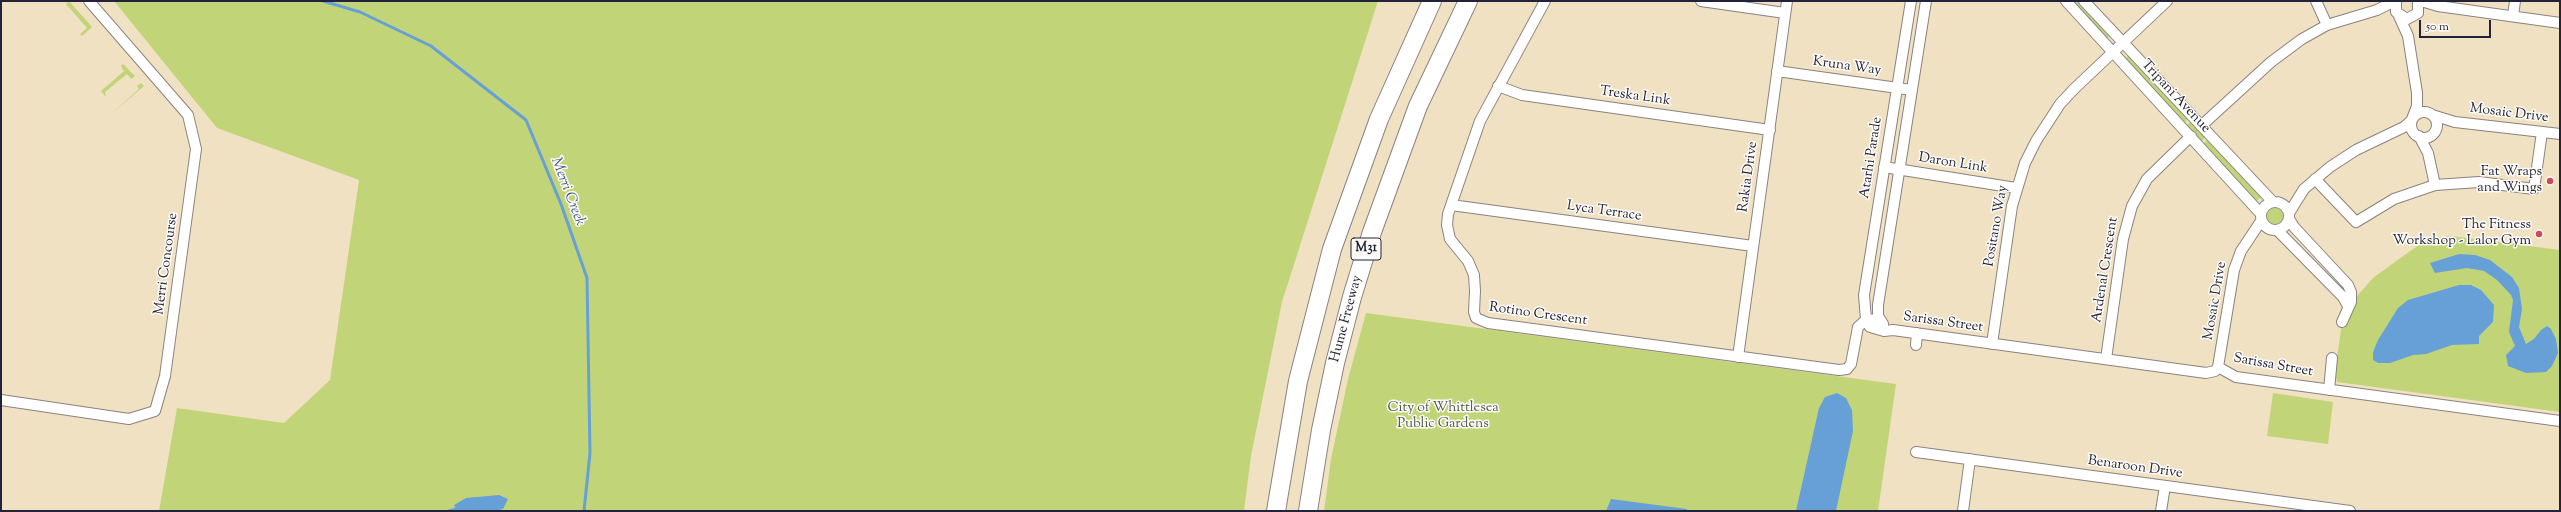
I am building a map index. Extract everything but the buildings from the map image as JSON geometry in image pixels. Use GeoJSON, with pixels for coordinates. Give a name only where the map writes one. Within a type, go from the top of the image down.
{"type":"FeatureCollection","features":[{"type":"Feature","properties":{"kind":"highway","name":"M31"},"geometry":{"type":"LineString","coordinates":[[1276,511],[1298,381],[1332,249],[1379,119],[1432,1]]}},
{"type":"Feature","properties":{"kind":"highway","name":"Hume Freeway"},"geometry":{"type":"LineString","coordinates":[[1308,511],[1321,430],[1335,363],[1352,297],[1372,232],[1418,106],[1468,1]]}},
{"type":"Feature","properties":{"kind":"street","name":"Merri Concourse"},"geometry":{"type":"LineString","coordinates":[[1,400],[129,419],[155,411],[165,376],[196,149],[188,115],[89,1]]}},
{"type":"Feature","properties":{"kind":"street","name":"Rotino Crescent"},"geometry":{"type":"LineString","coordinates":[[1545,1],[1498,86],[1474,134],[1447,220],[1448,232],[1454,245],[1468,261],[1474,275],[1476,291],[1474,312],[1478,320],[1832,370],[1846,369],[1851,364],[1856,342],[1868,324]]}},
{"type":"Feature","properties":{"kind":"street"},"geometry":{"type":"LineString","coordinates":[[1701,1],[1785,12]]}},
{"type":"Feature","properties":{"kind":"street","name":"Rakia Drive"},"geometry":{"type":"LineString","coordinates":[[1738,357],[1787,1]]}},
{"type":"Feature","properties":{"kind":"street","name":"Atarhi Parade"},"geometry":{"type":"LineString","coordinates":[[1868,324],[1864,295],[1911,1]]}},
{"type":"Feature","properties":{"kind":"street","name":"Atarhi Parade"},"geometry":{"type":"LineString","coordinates":[[1879,319],[1878,305],[1926,1]]}},
{"type":"Feature","properties":{"kind":"street","name":"Tripani Avenue"},"geometry":{"type":"LineString","coordinates":[[2066,1],[2191,136],[2261,217]]}},
{"type":"Feature","properties":{"kind":"street","name":"Tripani Avenue"},"geometry":{"type":"LineString","coordinates":[[2084,1],[2201,126],[2276,202]]}},
{"type":"Feature","properties":{"kind":"street","name":"Positano Way"},"geometry":{"type":"LineString","coordinates":[[1992,344],[2008,225],[2016,188],[2036,141],[2060,104],[2122,42],[2167,1]]}},
{"type":"Feature","properties":{"kind":"street"},"geometry":{"type":"LineString","coordinates":[[2316,1],[2327,25]]}},
{"type":"Feature","properties":{"kind":"street"},"geometry":{"type":"LineString","coordinates":[[2201,126],[2287,49],[2327,25],[2377,10],[2396,1]]}},
{"type":"Feature","properties":{"kind":"street"},"geometry":{"type":"LineString","coordinates":[[2396,1],[2395,8],[2408,36],[2417,93],[2417,106],[2412,119],[2412,128],[2428,153],[2436,186]]}},
{"type":"Feature","properties":{"kind":"street"},"geometry":{"type":"LineString","coordinates":[[2408,36],[2416,14],[2418,1]]}},
{"type":"Feature","properties":{"kind":"street"},"geometry":{"type":"LineString","coordinates":[[2421,1],[2438,6],[2560,23]]}},
{"type":"Feature","properties":{"kind":"street"},"geometry":{"type":"LineString","coordinates":[[2513,16],[2515,1]]}},
{"type":"Feature","properties":{"kind":"street"},"geometry":{"type":"LineString","coordinates":[[2377,10],[2399,15],[2407,19],[2438,6]]}},
{"type":"Feature","properties":{"kind":"street","name":"Kruna Way"},"geometry":{"type":"LineString","coordinates":[[1777,71],[1912,90]]}},
{"type":"Feature","properties":{"kind":"street","name":"Treska Link"},"geometry":{"type":"LineString","coordinates":[[1498,86],[1522,95],[1770,130]]}},
{"type":"Feature","properties":{"kind":"street"},"geometry":{"type":"LineString","coordinates":[[2417,93],[2436,122],[2428,153]]}},
{"type":"Feature","properties":{"kind":"street"},"geometry":{"type":"LineString","coordinates":[[2348,306],[2343,297],[2261,217],[2265,206],[2304,189],[2351,153],[2394,133],[2418,113],[2431,114]]}},
{"type":"Feature","properties":{"kind":"street","name":"Mosaic Drive"},"geometry":{"type":"LineString","coordinates":[[2431,114],[2455,122],[2560,134]]}},
{"type":"Feature","properties":{"kind":"street","name":"Mosaic Drive"},"geometry":{"type":"LineString","coordinates":[[2433,133],[2455,122]]}},
{"type":"Feature","properties":{"kind":"street"},"geometry":{"type":"LineString","coordinates":[[2316,179],[2356,222],[2394,198],[2436,186],[2479,182],[2534,189],[2542,132]]}},
{"type":"Feature","properties":{"kind":"street"},"geometry":{"type":"LineString","coordinates":[[2394,133],[2418,136],[2433,133]]}},
{"type":"Feature","properties":{"kind":"street","name":"Ardenal Crescent"},"geometry":{"type":"LineString","coordinates":[[2106,359],[2122,240],[2132,206],[2147,179],[2191,136]]}},
{"type":"Feature","properties":{"kind":"street","name":"Daron Link"},"geometry":{"type":"LineString","coordinates":[[1884,167],[2016,188]]}},
{"type":"Feature","properties":{"kind":"street"},"geometry":{"type":"LineString","coordinates":[[2248,242],[2285,226],[2304,189]]}},
{"type":"Feature","properties":{"kind":"street"},"geometry":{"type":"LineString","coordinates":[[2276,202],[2286,206],[2294,227],[2348,285],[2351,298],[2342,322]]}},
{"type":"Feature","properties":{"kind":"street","name":"Lyca Terrace"},"geometry":{"type":"LineString","coordinates":[[1451,205],[1753,246]]}},
{"type":"Feature","properties":{"kind":"street","name":"Mosaic Drive"},"geometry":{"type":"LineString","coordinates":[[2218,367],[2234,270],[2261,217]]}},
{"type":"Feature","properties":{"kind":"street"},"geometry":{"type":"LineString","coordinates":[[1868,324],[1879,319]]}},
{"type":"Feature","properties":{"kind":"street","name":"Sarissa Street"},"geometry":{"type":"LineString","coordinates":[[1879,319],[1893,330]]}},
{"type":"Feature","properties":{"kind":"street","name":"Sarissa Street"},"geometry":{"type":"LineString","coordinates":[[1868,324],[1884,331],[1893,330],[1917,333],[2206,373],[2215,371],[2218,367],[2236,377],[2558,421]]}},
{"type":"Feature","properties":{"kind":"street"},"geometry":{"type":"LineString","coordinates":[[1916,345],[1917,333]]}},
{"type":"Feature","properties":{"kind":"street"},"geometry":{"type":"LineString","coordinates":[[2329,390],[2332,358]]}},
{"type":"Feature","properties":{"kind":"street","name":"Benaroon Drive"},"geometry":{"type":"LineString","coordinates":[[1916,452],[2165,486],[2294,507],[2350,511]]}},
{"type":"Feature","properties":{"kind":"street"},"geometry":{"type":"LineString","coordinates":[[1963,511],[1970,459]]}},
{"type":"Feature","properties":{"kind":"street"},"geometry":{"type":"LineString","coordinates":[[2161,511],[2165,486]]}},
{"type":"Feature","properties":{"kind":"green space"},"geometry":{"type":"Polygon","coordinates":[[[69,1],[92,27],[82,36],[80,34],[87,28],[66,4],[69,1]]]}},
{"type":"Feature","properties":{"kind":"green space"},"geometry":{"type":"Polygon","coordinates":[[[114,1],[1378,1],[1282,302],[1251,456],[1244,511],[159,511],[177,408],[284,423],[330,380],[359,180],[217,128],[114,1]]]}},
{"type":"Feature","properties":{"kind":"green space"},"geometry":{"type":"Polygon","coordinates":[[[2070,1],[2080,1],[2110,36],[2106,39],[2070,1]]]}},
{"type":"Feature","properties":{"kind":"green space"},"geometry":{"type":"Polygon","coordinates":[[[2129,55],[2189,119],[2183,123],[2125,59],[2129,55]]]}},
{"type":"Feature","properties":{"kind":"green space"},"geometry":{"type":"Polygon","coordinates":[[[123,64],[135,76],[131,79],[127,74],[105,92],[106,97],[101,91],[124,71],[121,66],[123,64]]]}},
{"type":"Feature","properties":{"kind":"green space"},"geometry":{"type":"Polygon","coordinates":[[[141,83],[144,86],[108,117],[139,89],[137,86],[141,83]]]}},
{"type":"Feature","properties":{"kind":"green space"},"geometry":{"type":"Polygon","coordinates":[[[2191,121],[2206,136],[2200,142],[2186,126],[2191,121]]]}},
{"type":"Feature","properties":{"kind":"green space"},"geometry":{"type":"Polygon","coordinates":[[[2208,139],[2262,196],[2261,198],[2256,201],[2203,144],[2208,139]]]}},
{"type":"Feature","properties":{"kind":"green space"},"geometry":{"type":"Polygon","coordinates":[[[2275,208],[2281,210],[2283,216],[2281,222],[2275,224],[2269,222],[2267,216],[2269,210],[2275,208]]]}},
{"type":"Feature","properties":{"kind":"green space"},"geometry":{"type":"Polygon","coordinates":[[[2451,236],[2560,250],[2560,412],[2337,382],[2335,373],[2341,329],[2346,315],[2357,296],[2374,277],[2420,244],[2434,238],[2451,236]]]}},
{"type":"Feature","properties":{"kind":"green space","name":"City of Whittlesea Public Gardens"},"geometry":{"type":"Polygon","coordinates":[[[1366,313],[1896,384],[1878,511],[1324,511],[1331,459],[1348,379],[1366,313]]]}},
{"type":"Feature","properties":{"kind":"green space"},"geometry":{"type":"Polygon","coordinates":[[[2273,393],[2333,402],[2328,444],[2267,436],[2273,393]]]}},
{"type":"Feature","properties":{"kind":"water"},"geometry":{"type":"Polygon","coordinates":[[[2459,254],[2475,255],[2490,260],[2512,277],[2519,288],[2522,309],[2519,327],[2526,344],[2534,339],[2541,330],[2547,326],[2551,329],[2556,339],[2558,353],[2552,366],[2546,372],[2526,373],[2508,366],[2506,355],[2515,346],[2509,332],[2513,300],[2511,295],[2497,280],[2484,271],[2467,268],[2435,273],[2430,263],[2459,254]]]}},
{"type":"Feature","properties":{"kind":"water"},"geometry":{"type":"Polygon","coordinates":[[[2459,285],[2471,285],[2481,290],[2494,305],[2493,322],[2479,336],[2479,344],[2452,345],[2426,354],[2413,355],[2390,363],[2378,363],[2373,360],[2373,352],[2378,340],[2398,308],[2408,300],[2459,285]]]}},
{"type":"Feature","properties":{"kind":"water"},"geometry":{"type":"Polygon","coordinates":[[[1837,393],[1846,398],[1852,410],[1853,431],[1836,511],[1796,511],[1819,408],[1825,397],[1837,393]]]}},
{"type":"Feature","properties":{"kind":"water"},"geometry":{"type":"Polygon","coordinates":[[[499,495],[508,499],[503,509],[496,511],[457,511],[454,505],[466,498],[499,495]]]}},
{"type":"Feature","properties":{"kind":"water"},"geometry":{"type":"Polygon","coordinates":[[[1611,499],[1687,509],[1687,511],[1606,511],[1611,499]]]}},
{"type":"Feature","properties":{"kind":"waterway","name":"Merri Creek"},"geometry":{"type":"LineString","coordinates":[[323,1],[360,12],[431,46],[526,120],[561,204],[587,278],[590,453],[584,511]]}},
{"type":"Feature","properties":{"kind":"waterway"},"geometry":{"type":"LineString","coordinates":[[449,511],[456,509]]}},
{"type":"Feature","properties":{"kind":"place","name":"Fat Wraps and Wings"},"geometry":{"type":"Point","coordinates":[2550,181]}},
{"type":"Feature","properties":{"kind":"place","name":"The Fitness Workshop - Lalor Gym"},"geometry":{"type":"Point","coordinates":[2539,234]}}]}
